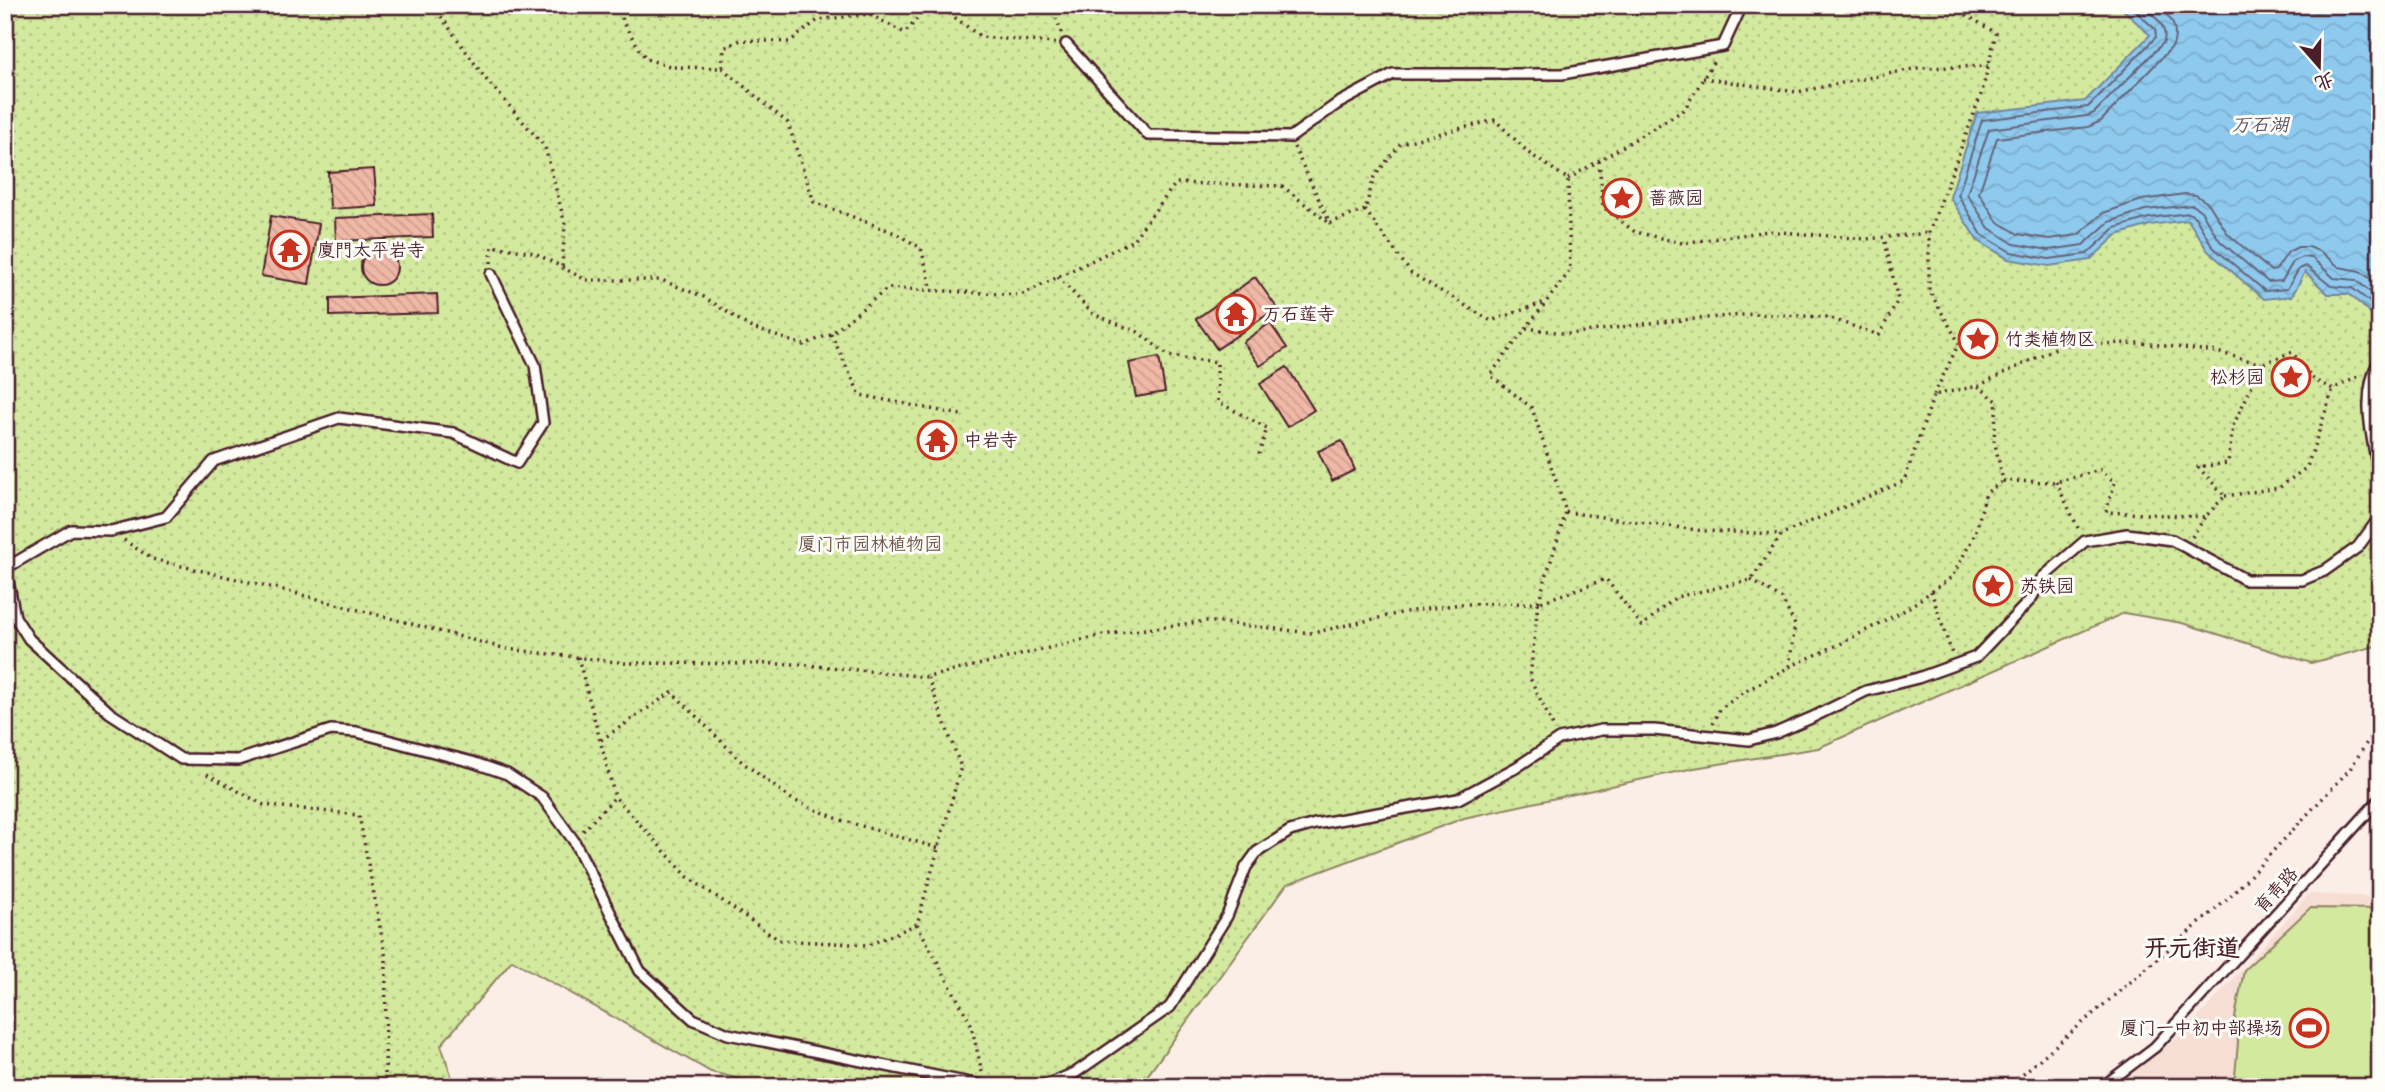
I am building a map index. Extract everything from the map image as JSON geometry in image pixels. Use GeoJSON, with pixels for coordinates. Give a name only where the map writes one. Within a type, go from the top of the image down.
{"type":"FeatureCollection","features":[{"type":"Feature","properties":{"kind":"lane"},"geometry":{"type":"LineString","coordinates":[[1066,44],[1148,135],[1291,137],[1337,104],[1393,74],[1562,74],[1723,46],[1742,5]]}},
{"type":"Feature","properties":{"kind":"lane"},"geometry":{"type":"LineString","coordinates":[[491,274],[535,365],[543,423],[517,463],[453,433],[339,418],[214,461],[166,517],[111,531],[71,530],[6,566],[15,617],[29,639],[110,713],[181,759],[238,760],[331,730],[357,732],[472,762],[507,774],[542,797],[574,841],[640,971],[693,1019],[727,1034],[988,1086]]}},
{"type":"Feature","properties":{"kind":"lane"},"geometry":{"type":"LineString","coordinates":[[2380,359],[2367,392],[2380,480]]}},
{"type":"Feature","properties":{"kind":"lane"},"geometry":{"type":"LineString","coordinates":[[1041,1087],[1075,1073],[1170,1007],[1227,916],[1245,867],[1257,852],[1290,831],[1315,824],[1458,799],[1517,767],[1559,739],[1601,730],[1654,730],[1749,740],[1763,737],[1811,719],[1866,691],[1918,678],[1976,657],[2031,599],[2042,578],[2085,541],[2127,534],[2172,540],[2246,580],[2302,580],[2324,571],[2358,547],[2380,512]]}},
{"type":"Feature","properties":{"kind":"lane","name":"育青路"},"geometry":{"type":"LineString","coordinates":[[2102,1087],[2155,1047],[2380,799]]}},
{"type":"Feature","properties":{"kind":"path"},"geometry":{"type":"LineString","coordinates":[[433,5],[485,78],[545,147],[565,224],[562,267]]}},
{"type":"Feature","properties":{"kind":"path"},"geometry":{"type":"LineString","coordinates":[[597,5],[621,7],[623,23],[646,60],[673,67],[722,68],[788,123],[814,202],[895,233],[922,248],[932,290]]}},
{"type":"Feature","properties":{"kind":"path"},"geometry":{"type":"LineString","coordinates":[[722,68],[723,48],[741,40],[789,42],[818,20],[869,15],[905,33],[929,5]]}},
{"type":"Feature","properties":{"kind":"path"},"geometry":{"type":"LineString","coordinates":[[938,5],[981,37],[1066,44],[1051,5]]}},
{"type":"Feature","properties":{"kind":"path"},"geometry":{"type":"LineString","coordinates":[[1566,512],[1704,531],[1782,534],[1904,481],[1934,395],[1959,343],[1929,290],[1929,233],[1982,92],[1996,33],[1950,5]]}},
{"type":"Feature","properties":{"kind":"path"},"geometry":{"type":"LineString","coordinates":[[1568,179],[1684,110],[1723,46]]}},
{"type":"Feature","properties":{"kind":"path"},"geometry":{"type":"LineString","coordinates":[[1703,78],[1797,92],[1918,68],[1988,66]]}},
{"type":"Feature","properties":{"kind":"path"},"geometry":{"type":"LineString","coordinates":[[1365,210],[1374,177],[1401,143],[1495,121],[1530,153],[1568,179]]}},
{"type":"Feature","properties":{"kind":"path"},"geometry":{"type":"LineString","coordinates":[[1291,137],[1330,223]]}},
{"type":"Feature","properties":{"kind":"path"},"geometry":{"type":"LineString","coordinates":[[1599,161],[1603,207],[1635,232],[1682,243],[1769,231],[1866,239],[1929,233]]}},
{"type":"Feature","properties":{"kind":"path"},"geometry":{"type":"LineString","coordinates":[[1559,739],[1531,678],[1538,603],[1566,512],[1532,408],[1490,375],[1570,271],[1568,179]]}},
{"type":"Feature","properties":{"kind":"path"},"geometry":{"type":"LineString","coordinates":[[491,274],[492,246],[535,253],[586,280],[661,280],[704,297],[750,327],[803,345],[831,334],[888,288],[1021,295],[1132,241],[1176,183],[1282,186],[1330,223]]}},
{"type":"Feature","properties":{"kind":"path"},"geometry":{"type":"LineString","coordinates":[[1330,223],[1365,210]]}},
{"type":"Feature","properties":{"kind":"path"},"geometry":{"type":"LineString","coordinates":[[1365,210],[1411,273],[1491,321],[1546,301]]}},
{"type":"Feature","properties":{"kind":"path"},"geometry":{"type":"LineString","coordinates":[[1526,328],[1570,334],[1659,322],[1754,314],[1826,317],[1879,335],[1898,300],[1884,237]]}},
{"type":"Feature","properties":{"kind":"path"},"geometry":{"type":"LineString","coordinates":[[1058,276],[1093,314],[1138,332],[1169,356],[1217,362],[1218,402],[1266,428],[1259,454]]}},
{"type":"Feature","properties":{"kind":"path"},"geometry":{"type":"LineString","coordinates":[[831,334],[860,395],[961,415]]}},
{"type":"Feature","properties":{"kind":"path"},"geometry":{"type":"LineString","coordinates":[[1934,395],[1978,386],[2064,344],[2142,342],[2217,352],[2262,364],[2292,352],[2314,380],[2333,390]]}},
{"type":"Feature","properties":{"kind":"path"},"geometry":{"type":"LineString","coordinates":[[2225,496],[2198,467],[2228,463],[2233,426],[2262,364]]}},
{"type":"Feature","properties":{"kind":"path"},"geometry":{"type":"LineString","coordinates":[[2186,548],[2205,517],[2225,496],[2279,488],[2307,467],[2333,390],[2374,369]]}},
{"type":"Feature","properties":{"kind":"path"},"geometry":{"type":"LineString","coordinates":[[1978,386],[1997,401],[1994,439],[2003,481]]}},
{"type":"Feature","properties":{"kind":"path"},"geometry":{"type":"LineString","coordinates":[[1708,736],[1720,709],[1744,692],[1895,615],[1952,577],[1975,534],[1986,493],[2003,481],[2056,482],[2100,471],[2115,482],[2106,512],[2205,517]]}},
{"type":"Feature","properties":{"kind":"path"},"geometry":{"type":"LineString","coordinates":[[2056,482],[2085,541]]}},
{"type":"Feature","properties":{"kind":"path"},"geometry":{"type":"LineString","coordinates":[[111,531],[152,559],[283,590],[507,649],[625,663],[798,664],[928,677],[1103,635],[1206,621],[1312,633],[1405,612],[1461,604],[1538,603],[1606,579],[1642,626],[1676,597],[1751,580],[1782,534]]}},
{"type":"Feature","properties":{"kind":"path"},"geometry":{"type":"LineString","coordinates":[[1751,580],[1782,599],[1795,625],[1789,667]]}},
{"type":"Feature","properties":{"kind":"path"},"geometry":{"type":"LineString","coordinates":[[1931,591],[1956,666]]}},
{"type":"Feature","properties":{"kind":"path"},"geometry":{"type":"LineString","coordinates":[[578,657],[615,797],[688,877],[779,940],[869,945],[917,925]]}},
{"type":"Feature","properties":{"kind":"path"},"geometry":{"type":"LineString","coordinates":[[928,677],[961,767],[917,925],[971,1024],[988,1086]]}},
{"type":"Feature","properties":{"kind":"path"},"geometry":{"type":"LineString","coordinates":[[600,741],[672,692],[742,762],[793,800],[841,820],[937,848]]}},
{"type":"Feature","properties":{"kind":"path"},"geometry":{"type":"LineString","coordinates":[[2007,1087],[2229,898],[2350,769],[2380,722]]}},
{"type":"Feature","properties":{"kind":"path"},"geometry":{"type":"LineString","coordinates":[[204,772],[264,805],[359,815],[386,959],[386,1087]]}},
{"type":"Feature","properties":{"kind":"path"},"geometry":{"type":"LineString","coordinates":[[574,841],[615,797]]}},
{"type":"Feature","properties":{"kind":"shaded area","name":"厦门一中初中部操场"},"geometry":{"type":"Polygon","coordinates":[[[2309,894],[2380,897],[2380,1087],[2116,1087],[2188,1029],[2309,894]]]}},
{"type":"Feature","properties":{"kind":"green space","name":"厦门市园林植物园"},"geometry":{"type":"Polygon","coordinates":[[[5,5],[2380,5],[2380,645],[2311,663],[2182,623],[2124,613],[1818,748],[1694,768],[1464,818],[1287,884],[1139,1087],[773,1087],[711,1072],[512,960],[441,1045],[455,1087],[5,1087],[5,5]]]}},
{"type":"Feature","properties":{"kind":"green space","name":"厦门一中初中部操场"},"geometry":{"type":"Polygon","coordinates":[[[2310,908],[2380,909],[2380,1087],[2234,1087],[2238,1042],[2235,1017],[2244,970],[2310,908]]]}},
{"type":"Feature","properties":{"kind":"water","name":"万石湖"},"geometry":{"type":"Polygon","coordinates":[[[2118,5],[2357,5],[2380,19],[2380,313],[2376,318],[2349,294],[2328,294],[2305,272],[2292,296],[2264,299],[2208,251],[2188,220],[2150,225],[2117,235],[2090,260],[2049,266],[2008,259],[1977,240],[1950,197],[1977,113],[2085,101],[2150,35],[2118,5]]]}},
{"type":"Feature","properties":{"kind":"building"},"geometry":{"type":"Polygon","coordinates":[[[374,169],[377,206],[330,209],[328,172],[374,169]]]}},
{"type":"Feature","properties":{"kind":"building"},"geometry":{"type":"Polygon","coordinates":[[[432,214],[433,237],[336,241],[335,218],[432,214]]]}},
{"type":"Feature","properties":{"kind":"building","name":"廈門太平岩寺"},"geometry":{"type":"Polygon","coordinates":[[[271,216],[319,224],[309,284],[261,276],[271,216]]]}},
{"type":"Feature","properties":{"kind":"building"},"geometry":{"type":"Polygon","coordinates":[[[379,249],[391,255],[397,267],[391,279],[379,285],[367,279],[361,267],[367,255],[379,249]]]}},
{"type":"Feature","properties":{"kind":"building","name":"万石莲寺"},"geometry":{"type":"Polygon","coordinates":[[[1255,277],[1277,308],[1217,349],[1196,319],[1255,277]]]}},
{"type":"Feature","properties":{"kind":"building"},"geometry":{"type":"Polygon","coordinates":[[[437,294],[438,313],[330,316],[330,298],[437,294]]]}},
{"type":"Feature","properties":{"kind":"building"},"geometry":{"type":"Polygon","coordinates":[[[1270,323],[1287,348],[1260,366],[1243,342],[1270,323]]]}},
{"type":"Feature","properties":{"kind":"building"},"geometry":{"type":"Polygon","coordinates":[[[1159,357],[1165,392],[1136,397],[1129,363],[1159,357]]]}},
{"type":"Feature","properties":{"kind":"building"},"geometry":{"type":"Polygon","coordinates":[[[1287,367],[1314,410],[1287,427],[1260,384],[1287,367]]]}},
{"type":"Feature","properties":{"kind":"building"},"geometry":{"type":"Polygon","coordinates":[[[1342,441],[1355,470],[1332,481],[1318,451],[1342,441]]]}},
{"type":"Feature","properties":{"kind":"place","name":"蔷薇园"},"geometry":{"type":"Point","coordinates":[1622,198]}},
{"type":"Feature","properties":{"kind":"place","name":"廈門太平岩寺"},"geometry":{"type":"Point","coordinates":[290,250]}},
{"type":"Feature","properties":{"kind":"place","name":"万石莲寺"},"geometry":{"type":"Point","coordinates":[1236,314]}},
{"type":"Feature","properties":{"kind":"place","name":"竹类植物区"},"geometry":{"type":"Point","coordinates":[1978,339]}},
{"type":"Feature","properties":{"kind":"place","name":"松杉园"},"geometry":{"type":"Point","coordinates":[2291,377]}},
{"type":"Feature","properties":{"kind":"place","name":"中岩寺"},"geometry":{"type":"Point","coordinates":[937,440]}},
{"type":"Feature","properties":{"kind":"place","name":"苏铁园"},"geometry":{"type":"Point","coordinates":[1993,586]}},
{"type":"Feature","properties":{"kind":"place","name":"厦门一中初中部操场"},"geometry":{"type":"Point","coordinates":[2309,1028]}},
{"type":"Feature","properties":{"kind":"district","name":"开元街道"},"geometry":{"type":"Point","coordinates":[2192,948]}}]}
